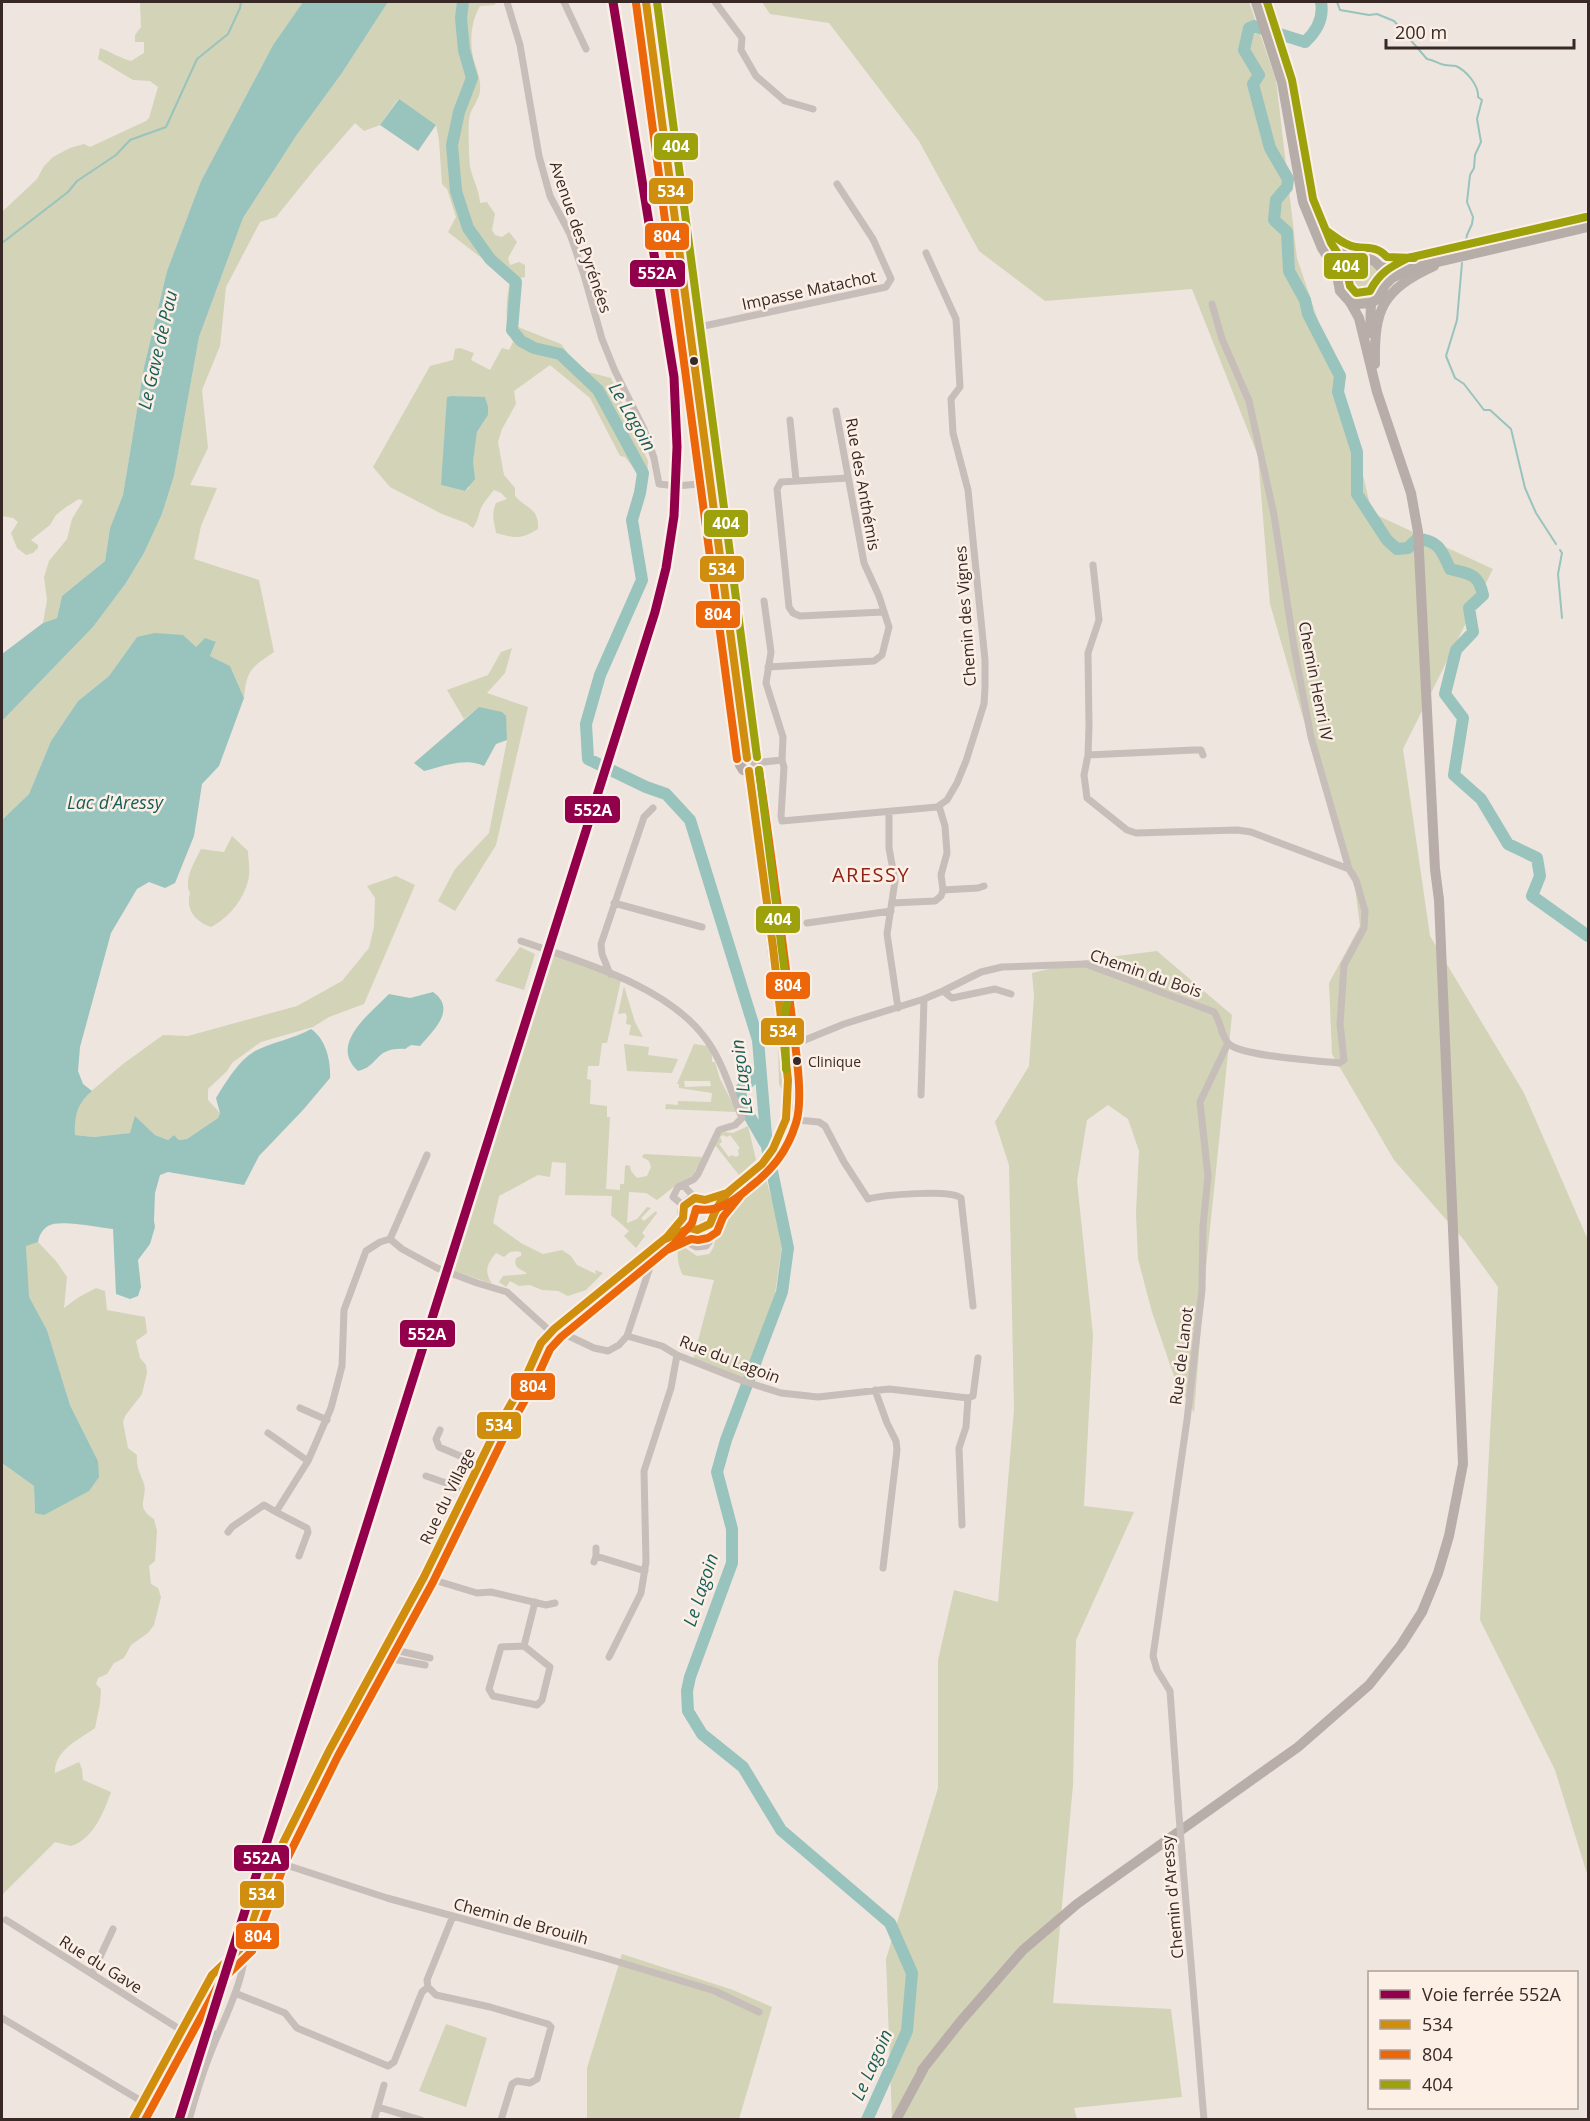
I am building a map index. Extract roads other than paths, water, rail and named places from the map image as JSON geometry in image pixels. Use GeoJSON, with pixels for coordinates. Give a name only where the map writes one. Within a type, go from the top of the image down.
{"type":"FeatureCollection","features":[{"type":"Feature","properties":{"kind":"main road"},"geometry":{"type":"LineString","coordinates":[[646,2],[788,1080],[786,1119],[773,1149],[762,1164],[727,1193],[700,1227],[682,1218],[684,1206],[690,1200],[727,1193]]}},
{"type":"Feature","properties":{"kind":"main road"},"geometry":{"type":"LineString","coordinates":[[896,2120],[922,2070],[960,2022],[1023,1950],[1077,1904],[1298,1747],[1339,1713],[1376,1677],[1401,1646],[1422,1612],[1438,1573],[1458,1498],[1455,1366],[1433,902],[1435,869],[1419,532],[1411,493],[1372,373],[1359,318],[1350,302],[1340,291],[1338,276],[1317,236],[1303,202],[1282,82],[1270,39],[1256,2]]}},
{"type":"Feature","properties":{"kind":"main road"},"geometry":{"type":"LineString","coordinates":[[1381,267],[1412,268],[1588,227]]}},
{"type":"Feature","properties":{"kind":"main road"},"geometry":{"type":"LineString","coordinates":[[1317,236],[1337,250],[1354,258]]}},
{"type":"Feature","properties":{"kind":"main road"},"geometry":{"type":"LineString","coordinates":[[1338,276],[1347,262],[1354,258],[1366,257],[1377,262],[1381,267],[1385,285]]}},
{"type":"Feature","properties":{"kind":"main road"},"geometry":{"type":"LineString","coordinates":[[1375,364],[1374,333],[1377,317],[1385,302],[1408,279],[1445,261]]}},
{"type":"Feature","properties":{"kind":"main road"},"geometry":{"type":"LineString","coordinates":[[1350,302],[1371,303],[1378,299],[1385,285],[1392,278],[1412,268]]}},
{"type":"Feature","properties":{"kind":"main road"},"geometry":{"type":"LineString","coordinates":[[1371,303],[1369,326],[1384,410]]}},
{"type":"Feature","properties":{"kind":"main road"},"geometry":{"type":"LineString","coordinates":[[700,1199],[712,1206],[714,1212]]}},
{"type":"Feature","properties":{"kind":"main road","name":"Rue du Village"},"geometry":{"type":"LineString","coordinates":[[243,1946],[274,1861],[329,1751],[424,1578],[535,1355],[552,1331],[667,1237],[682,1218]]}},
{"type":"Feature","properties":{"kind":"main road","name":"Rue du Village"},"geometry":{"type":"LineString","coordinates":[[667,1237],[700,1227]]}},
{"type":"Feature","properties":{"kind":"main road"},"geometry":{"type":"LineString","coordinates":[[133,2120],[212,1976],[243,1946]]}},
{"type":"Feature","properties":{"kind":"street","name":"Avenue des Pyrénées"},"geometry":{"type":"LineString","coordinates":[[507,2],[520,45],[539,156],[550,196],[567,227],[602,339],[644,429],[654,458],[659,484],[676,486],[710,483]]}},
{"type":"Feature","properties":{"kind":"street"},"geometry":{"type":"LineString","coordinates":[[564,2],[586,49]]}},
{"type":"Feature","properties":{"kind":"street"},"geometry":{"type":"LineString","coordinates":[[715,2],[742,38],[741,50],[756,76],[785,101],[813,109]]}},
{"type":"Feature","properties":{"kind":"street","name":"Impasse Matachot"},"geometry":{"type":"LineString","coordinates":[[690,329],[876,291],[886,287],[891,279],[873,239],[837,184]]}},
{"type":"Feature","properties":{"kind":"street","name":"Chemin des Vignes"},"geometry":{"type":"LineString","coordinates":[[926,253],[956,319],[960,387],[951,399],[953,433],[968,490],[986,660],[984,704],[966,761],[957,783],[946,800],[939,806]]}},
{"type":"Feature","properties":{"kind":"street","name":"Chemin Henri IV"},"geometry":{"type":"LineString","coordinates":[[1212,304],[1222,339],[1249,401],[1274,515],[1294,647],[1311,737],[1349,869],[1356,880],[1365,911],[1364,928],[1343,971],[1340,1024],[1344,1060],[1339,1063],[1246,1052],[1228,1043]]}},
{"type":"Feature","properties":{"kind":"street","name":"Rue des Anthémis"},"geometry":{"type":"LineString","coordinates":[[768,667],[874,661],[882,655],[889,627],[879,596],[864,563],[836,411]]}},
{"type":"Feature","properties":{"kind":"street"},"geometry":{"type":"LineString","coordinates":[[790,420],[796,480]]}},
{"type":"Feature","properties":{"kind":"street"},"geometry":{"type":"LineString","coordinates":[[848,478],[781,482],[777,489],[791,611],[800,616],[884,612]]}},
{"type":"Feature","properties":{"kind":"street"},"geometry":{"type":"LineString","coordinates":[[1093,565],[1099,620],[1088,653],[1088,755],[1084,776],[1087,798],[1127,830],[1136,833],[1237,830],[1251,832],[1349,869]]}},
{"type":"Feature","properties":{"kind":"street"},"geometry":{"type":"LineString","coordinates":[[765,601],[771,652],[766,683],[783,737],[781,816],[783,821],[939,806],[945,825],[947,853],[941,874],[943,891],[941,896],[935,901],[892,903]]}},
{"type":"Feature","properties":{"kind":"street"},"geometry":{"type":"LineString","coordinates":[[1088,755],[1194,750],[1201,750],[1203,755]]}},
{"type":"Feature","properties":{"kind":"street"},"geometry":{"type":"LineString","coordinates":[[745,765],[782,760]]}},
{"type":"Feature","properties":{"kind":"street"},"geometry":{"type":"LineString","coordinates":[[610,974],[602,954],[601,944],[644,817],[653,808]]}},
{"type":"Feature","properties":{"kind":"street"},"geometry":{"type":"LineString","coordinates":[[889,812],[889,848],[895,881],[887,934],[898,1008]]}},
{"type":"Feature","properties":{"kind":"street"},"geometry":{"type":"LineString","coordinates":[[943,891],[984,886]]}},
{"type":"Feature","properties":{"kind":"street"},"geometry":{"type":"LineString","coordinates":[[614,903],[702,927]]}},
{"type":"Feature","properties":{"kind":"street"},"geometry":{"type":"LineString","coordinates":[[807,923],[891,911]]}},
{"type":"Feature","properties":{"kind":"street"},"geometry":{"type":"LineString","coordinates":[[521,941],[610,974],[654,994],[682,1013],[706,1039],[718,1057],[742,1118],[735,1125],[719,1130],[698,1174],[678,1187],[673,1197],[684,1206]]}},
{"type":"Feature","properties":{"kind":"street","name":"Chemin du Bois"},"geometry":{"type":"LineString","coordinates":[[784,1046],[924,999],[981,972],[1002,967],[1086,964],[1214,1012],[1228,1043]]}},
{"type":"Feature","properties":{"kind":"street"},"geometry":{"type":"LineString","coordinates":[[943,991],[952,998],[995,989],[1011,994]]}},
{"type":"Feature","properties":{"kind":"street"},"geometry":{"type":"LineString","coordinates":[[921,1095],[924,999]]}},
{"type":"Feature","properties":{"kind":"street","name":"Rue de Lanot"},"geometry":{"type":"LineString","coordinates":[[1160,1674],[1154,1656],[1187,1420],[1202,1290],[1203,1226],[1208,1176],[1200,1102],[1228,1043]]}},
{"type":"Feature","properties":{"kind":"street"},"geometry":{"type":"LineString","coordinates":[[786,1119],[819,1122],[825,1126],[844,1162],[868,1199],[907,1194],[951,1194],[961,1198],[974,1306]]}},
{"type":"Feature","properties":{"kind":"street"},"geometry":{"type":"LineString","coordinates":[[276,1512],[308,1461],[327,1420],[342,1366],[344,1310],[366,1251],[390,1239],[427,1155]]}},
{"type":"Feature","properties":{"kind":"street"},"geometry":{"type":"LineString","coordinates":[[683,1185],[700,1199]]}},
{"type":"Feature","properties":{"kind":"street"},"geometry":{"type":"LineString","coordinates":[[390,1239],[402,1249],[437,1268],[507,1292],[552,1331],[594,1348],[608,1351],[619,1345],[627,1336],[654,1255],[675,1240],[683,1240],[702,1248],[710,1242],[700,1227]]}},
{"type":"Feature","properties":{"kind":"street","name":"Rue du Lagoin"},"geometry":{"type":"LineString","coordinates":[[627,1336],[662,1346],[677,1355],[757,1387],[781,1393],[818,1397],[889,1389],[968,1398]]}},
{"type":"Feature","properties":{"kind":"street"},"geometry":{"type":"LineString","coordinates":[[609,1657],[641,1593],[645,1570],[644,1471],[671,1388],[677,1355]]}},
{"type":"Feature","properties":{"kind":"street"},"geometry":{"type":"LineString","coordinates":[[962,1525],[959,1448],[966,1427],[968,1398],[973,1396],[978,1358]]}},
{"type":"Feature","properties":{"kind":"street"},"geometry":{"type":"LineString","coordinates":[[875,1390],[887,1423],[897,1441],[883,1568]]}},
{"type":"Feature","properties":{"kind":"street"},"geometry":{"type":"LineString","coordinates":[[300,1408],[327,1420]]}},
{"type":"Feature","properties":{"kind":"street"},"geometry":{"type":"LineString","coordinates":[[440,1431],[436,1439],[439,1447],[479,1464]]}},
{"type":"Feature","properties":{"kind":"street"},"geometry":{"type":"LineString","coordinates":[[268,1433],[308,1461]]}},
{"type":"Feature","properties":{"kind":"street"},"geometry":{"type":"LineString","coordinates":[[426,1476],[466,1490]]}},
{"type":"Feature","properties":{"kind":"street"},"geometry":{"type":"LineString","coordinates":[[228,1532],[264,1505],[307,1528],[308,1532],[299,1556]]}},
{"type":"Feature","properties":{"kind":"street"},"geometry":{"type":"LineString","coordinates":[[595,1555],[645,1570]]}},
{"type":"Feature","properties":{"kind":"street"},"geometry":{"type":"LineString","coordinates":[[424,1578],[477,1593],[491,1592],[546,1605],[555,1603]]}},
{"type":"Feature","properties":{"kind":"street"},"geometry":{"type":"LineString","coordinates":[[524,1646],[534,1602]]}},
{"type":"Feature","properties":{"kind":"street"},"geometry":{"type":"LineString","coordinates":[[524,1646],[550,1667],[543,1700],[537,1705],[494,1696],[489,1689],[501,1647],[524,1646]]}},
{"type":"Feature","properties":{"kind":"street"},"geometry":{"type":"LineString","coordinates":[[384,1652],[430,1658]]}},
{"type":"Feature","properties":{"kind":"street"},"geometry":{"type":"LineString","coordinates":[[384,1652],[425,1665]]}},
{"type":"Feature","properties":{"kind":"street","name":"Chemin d'Aressy"},"geometry":{"type":"LineString","coordinates":[[1160,1674],[1170,1691],[1204,2120]]}},
{"type":"Feature","properties":{"kind":"street","name":"Chemin de Brouilh"},"geometry":{"type":"LineString","coordinates":[[274,1861],[387,1898],[602,1957],[715,1991],[759,2012]]}},
{"type":"Feature","properties":{"kind":"street"},"geometry":{"type":"LineString","coordinates":[[453,1916],[428,1980],[428,1987],[436,1995],[490,2007],[548,2024],[551,2027],[537,2079],[530,2083],[517,2081],[512,2084],[501,2120]]}},
{"type":"Feature","properties":{"kind":"street","name":"Rue du Gave"},"geometry":{"type":"LineString","coordinates":[[6,1920],[181,2030]]}},
{"type":"Feature","properties":{"kind":"street"},"geometry":{"type":"LineString","coordinates":[[92,1974],[113,1929]]}},
{"type":"Feature","properties":{"kind":"street"},"geometry":{"type":"LineString","coordinates":[[189,2120],[209,2056],[235,1993],[243,1963],[243,1946]]}},
{"type":"Feature","properties":{"kind":"street"},"geometry":{"type":"LineString","coordinates":[[235,1993],[285,2013],[297,2028],[388,2066],[394,2062],[422,1992],[428,1987]]}},
{"type":"Feature","properties":{"kind":"street"},"geometry":{"type":"LineString","coordinates":[[2,2018],[143,2102]]}},
{"type":"Feature","properties":{"kind":"street"},"geometry":{"type":"LineString","coordinates":[[374,2120],[384,2085]]}},
{"type":"Feature","properties":{"kind":"street"},"geometry":{"type":"LineString","coordinates":[[378,2107],[422,2120]]}},
{"type":"Feature","properties":{"kind":"water","name":"Le Gave de Pau"},"geometry":{"type":"Polygon","coordinates":[[[303,2],[388,2],[243,218],[199,337],[174,476],[162,514],[144,553],[126,583],[93,627],[2,721],[2,654],[43,623],[57,618],[62,596],[105,561],[110,528],[123,495],[144,367],[167,271],[201,181],[273,45],[303,2]]]}},
{"type":"Feature","properties":{"kind":"water"},"geometry":{"type":"Polygon","coordinates":[[[399,99],[436,125],[418,151],[380,125],[399,99]]]}},
{"type":"Feature","properties":{"kind":"water"},"geometry":{"type":"Polygon","coordinates":[[[447,397],[485,397],[488,406],[488,415],[477,432],[473,462],[475,479],[465,491],[441,485],[447,397]]]}},
{"type":"Feature","properties":{"kind":"water","name":"Lac d'Aressy"},"geometry":{"type":"Polygon","coordinates":[[[155,633],[183,635],[196,647],[205,638],[216,642],[210,656],[230,666],[244,698],[219,766],[202,784],[194,836],[175,883],[165,888],[149,882],[137,889],[111,933],[80,1047],[78,1071],[83,1084],[92,1091],[83,1100],[78,1111],[75,1135],[94,1137],[130,1133],[135,1116],[155,1135],[168,1140],[174,1135],[179,1140],[187,1139],[218,1118],[220,1113],[216,1098],[243,1060],[255,1051],[311,1029],[324,1044],[330,1065],[330,1078],[259,1156],[244,1185],[168,1172],[160,1175],[155,1193],[155,1227],[150,1244],[138,1260],[141,1287],[138,1296],[130,1299],[116,1294],[113,1229],[54,1224],[44,1229],[38,1242],[26,1246],[29,1297],[47,1330],[70,1405],[98,1461],[99,1477],[89,1491],[44,1515],[35,1513],[34,1486],[2,1463],[2,820],[29,794],[51,741],[78,701],[109,676],[137,637],[155,633]]]}},
{"type":"Feature","properties":{"kind":"water"},"geometry":{"type":"Polygon","coordinates":[[[479,707],[502,712],[506,716],[507,740],[496,744],[484,766],[462,762],[424,771],[414,763],[479,707]]]}},
{"type":"Feature","properties":{"kind":"water"},"geometry":{"type":"Polygon","coordinates":[[[433,992],[443,1005],[443,1012],[437,1026],[420,1046],[411,1045],[405,1049],[388,1051],[370,1066],[358,1071],[350,1061],[348,1050],[355,1030],[363,1020],[389,994],[410,998],[433,992]]]}},
{"type":"Feature","properties":{"kind":"waterway"},"geometry":{"type":"LineString","coordinates":[[2,243],[68,192],[77,181],[116,155],[130,140],[166,127],[197,59],[228,34],[241,2]]}},
{"type":"Feature","properties":{"kind":"waterway","name":"Le Lagoin"},"geometry":{"type":"LineString","coordinates":[[463,2],[461,18],[464,50],[472,78],[459,112],[452,145],[456,191],[468,228],[490,259],[516,282],[512,330],[521,341],[534,348],[560,354],[598,390],[643,473],[632,520],[642,580],[600,675],[586,724],[588,759],[646,787],[666,794],[690,820],[758,1040],[767,1147],[788,1248],[782,1292],[726,1440],[717,1472],[732,1529],[732,1563],[690,1677],[687,1691],[688,1711],[702,1734],[743,1767],[781,1830],[890,1923],[912,1973],[907,2031],[867,2120]]}},
{"type":"Feature","properties":{"kind":"waterway"},"geometry":{"type":"LineString","coordinates":[[1321,2],[1319,24],[1305,42],[1254,26],[1249,28],[1244,50],[1259,75],[1253,84],[1270,148],[1288,179],[1287,187],[1276,200],[1274,220],[1287,232],[1289,271],[1340,376],[1338,392],[1357,452],[1357,494],[1387,540],[1397,549],[1408,548],[1417,539],[1435,544],[1442,552],[1450,569],[1476,578],[1481,588],[1483,595],[1469,608],[1473,632],[1456,650],[1445,694],[1463,718],[1454,775],[1481,799],[1508,844],[1537,858],[1540,876],[1532,896],[1588,936]]}},
{"type":"Feature","properties":{"kind":"waterway"},"geometry":{"type":"LineString","coordinates":[[1337,2],[1340,10],[1369,15],[1377,14],[1394,21],[1427,59],[1443,65],[1456,66],[1464,71],[1474,84],[1478,97],[1482,100],[1477,119],[1481,142],[1470,175],[1467,202],[1473,217],[1464,251]]}},
{"type":"Feature","properties":{"kind":"waterway"},"geometry":{"type":"LineString","coordinates":[[1462,263],[1457,320],[1446,356],[1455,378],[1464,384],[1484,410],[1490,410],[1511,429],[1525,488],[1536,513],[1556,544]]}},
{"type":"Feature","properties":{"kind":"waterway"},"geometry":{"type":"LineString","coordinates":[[1560,550],[1562,553],[1558,574],[1562,618]]}},
{"type":"Feature","properties":{"kind":"waterway"},"geometry":{"type":"LineString","coordinates":[[760,1072],[740,1090],[742,1103],[765,1143]]}},
{"type":"Feature","properties":{"kind":"waterway"},"geometry":{"type":"LineString","coordinates":[[205,2060],[213,2033]]}},
{"type":"Feature","properties":{"kind":"rail line","name":"552A"},"geometry":{"type":"LineString","coordinates":[[179,2120],[655,612],[666,568],[674,516],[677,447],[674,377],[613,2]]}},
{"type":"Feature","properties":{"kind":"place","name":"Clinique"},"geometry":{"type":"Point","coordinates":[797,1061]}},
{"type":"Feature","properties":{"kind":"district","name":"ARESSY"},"geometry":{"type":"Point","coordinates":[871,875]}}]}
